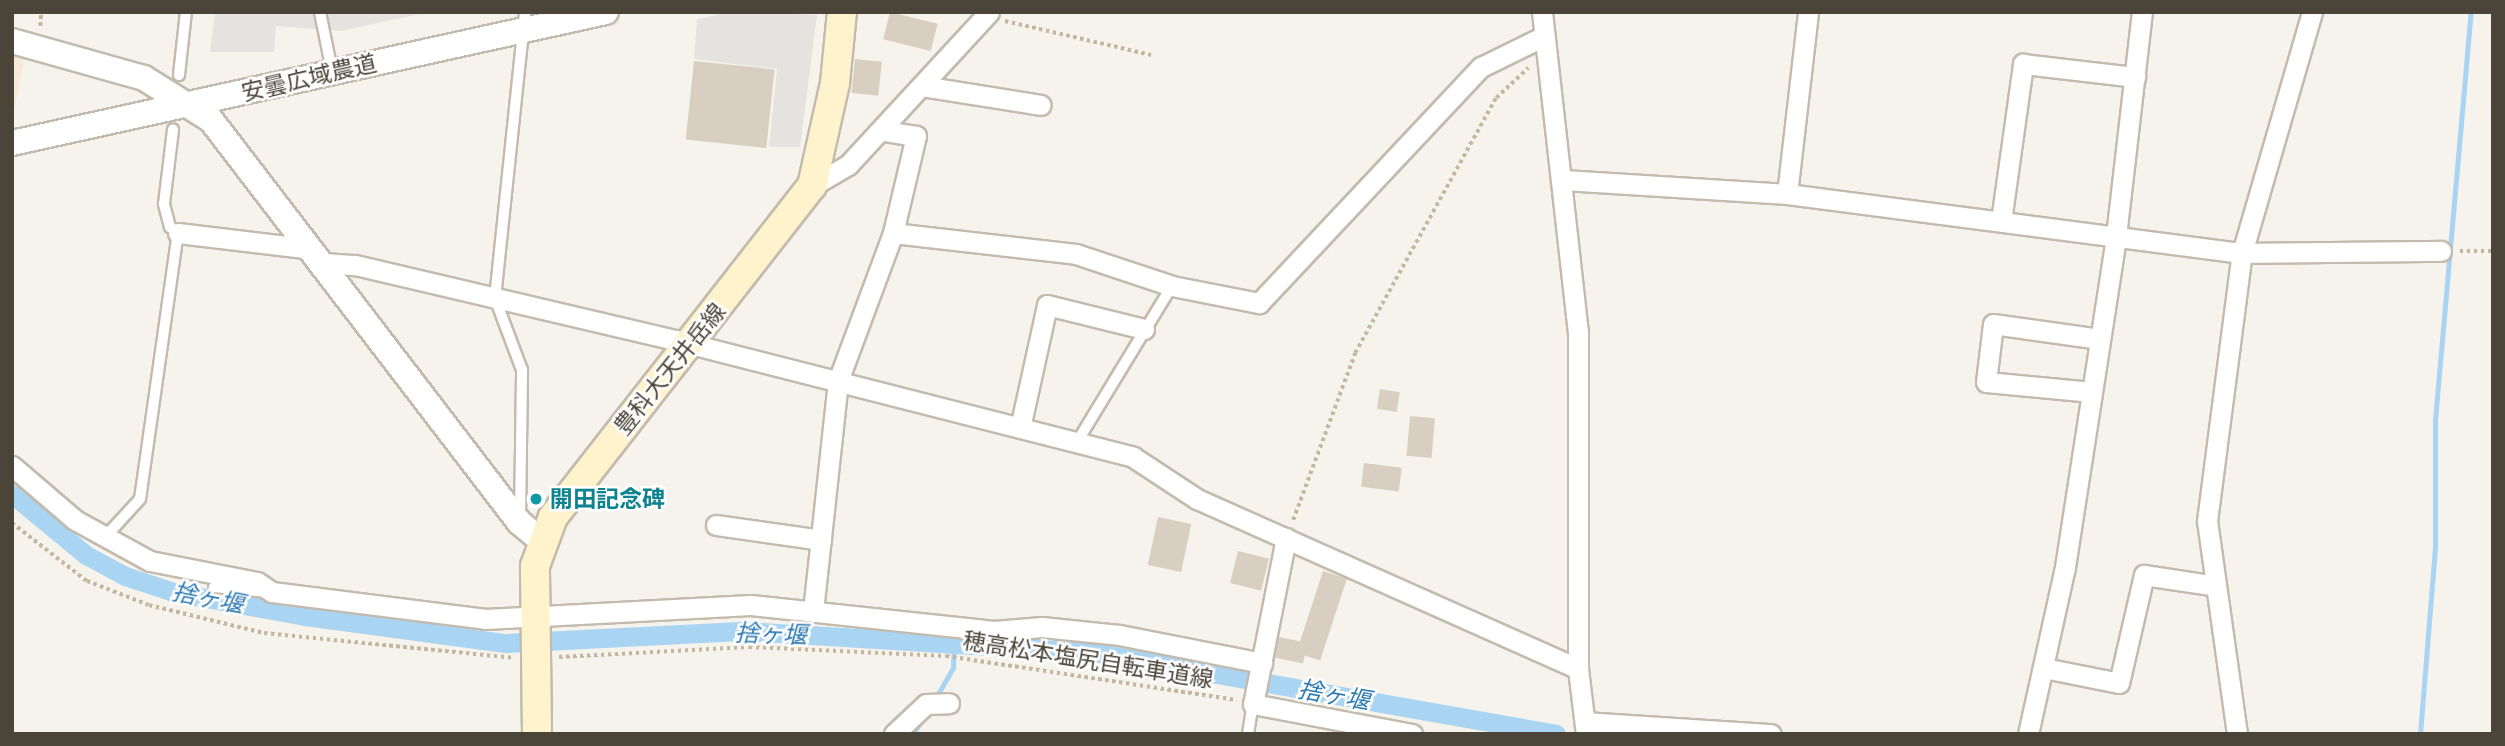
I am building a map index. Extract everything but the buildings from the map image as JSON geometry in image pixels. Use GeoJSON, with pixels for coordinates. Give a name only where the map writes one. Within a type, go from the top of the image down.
{"type":"FeatureCollection","features":[{"type":"Feature","properties":{"kind":"main road","name":"豊科大天井岳線"},"geometry":{"type":"LineString","coordinates":[[537,734],[535,566],[543,542],[566,498],[812,186],[835,83],[842,12]]}},
{"type":"Feature","properties":{"kind":"street","name":"安曇広域農道"},"geometry":{"type":"LineString","coordinates":[[12,143],[193,105],[332,72],[524,20],[606,12]]}},
{"type":"Feature","properties":{"kind":"street"},"geometry":{"type":"LineString","coordinates":[[1542,12],[1544,44],[1565,180],[1578,331],[1578,670],[1586,728],[1771,734]]}},
{"type":"Feature","properties":{"kind":"street"},"geometry":{"type":"LineString","coordinates":[[1787,194],[1808,12]]}},
{"type":"Feature","properties":{"kind":"street"},"geometry":{"type":"LineString","coordinates":[[2028,734],[2044,668],[2092,392],[2116,236],[2142,12]]}},
{"type":"Feature","properties":{"kind":"street"},"geometry":{"type":"LineString","coordinates":[[2237,734],[2211,585],[2207,522],[2242,253],[2312,12]]}},
{"type":"Feature","properties":{"kind":"street"},"geometry":{"type":"LineString","coordinates":[[812,186],[848,165],[987,14]]}},
{"type":"Feature","properties":{"kind":"street"},"geometry":{"type":"LineString","coordinates":[[12,41],[132,73],[193,105],[318,256],[519,522],[543,542]]}},
{"type":"Feature","properties":{"kind":"street"},"geometry":{"type":"LineString","coordinates":[[893,233],[1076,254],[1172,286],[1259,303],[1481,67],[1544,44]]}},
{"type":"Feature","properties":{"kind":"street"},"geometry":{"type":"LineString","coordinates":[[2001,222],[2023,64],[2135,77]]}},
{"type":"Feature","properties":{"kind":"street"},"geometry":{"type":"LineString","coordinates":[[922,86],[1040,105]]}},
{"type":"Feature","properties":{"kind":"street"},"geometry":{"type":"LineString","coordinates":[[813,611],[838,382],[893,233],[916,136],[880,130]]}},
{"type":"Feature","properties":{"kind":"street"},"geometry":{"type":"LineString","coordinates":[[1565,180],[1787,194],[2242,253],[2441,251]]}},
{"type":"Feature","properties":{"kind":"street"},"geometry":{"type":"LineString","coordinates":[[178,233],[318,256],[689,344],[1133,457],[1197,499],[1578,670]]}},
{"type":"Feature","properties":{"kind":"street"},"geometry":{"type":"LineString","coordinates":[[1020,428],[1047,305],[1144,329]]}},
{"type":"Feature","properties":{"kind":"street"},"geometry":{"type":"LineString","coordinates":[[2092,392],[1986,382],[1993,324],[2100,339]]}},
{"type":"Feature","properties":{"kind":"street"},"geometry":{"type":"LineString","coordinates":[[12,466],[75,520],[150,561],[257,582],[272,592],[461,618],[537,642],[751,605],[994,631],[1042,627],[1119,635],[1262,663]]}},
{"type":"Feature","properties":{"kind":"street"},"geometry":{"type":"LineString","coordinates":[[716,525],[821,540]]}},
{"type":"Feature","properties":{"kind":"street"},"geometry":{"type":"LineString","coordinates":[[1286,538],[1262,663],[1249,701],[1412,734]]}},
{"type":"Feature","properties":{"kind":"street"},"geometry":{"type":"LineString","coordinates":[[2044,668],[2119,683],[2144,575],[2211,585]]}},
{"type":"Feature","properties":{"kind":"street"},"geometry":{"type":"LineString","coordinates":[[894,734],[926,704],[949,703]]}},
{"type":"Feature","properties":{"kind":"lane"},"geometry":{"type":"LineString","coordinates":[[179,75],[186,12]]}},
{"type":"Feature","properties":{"kind":"lane"},"geometry":{"type":"LineString","coordinates":[[320,12],[332,72]]}},
{"type":"Feature","properties":{"kind":"lane"},"geometry":{"type":"LineString","coordinates":[[519,522],[522,370],[495,298],[524,20]]}},
{"type":"Feature","properties":{"kind":"lane"},"geometry":{"type":"LineString","coordinates":[[106,536],[140,499],[178,233],[170,227],[164,204],[173,130]]}},
{"type":"Feature","properties":{"kind":"lane"},"geometry":{"type":"LineString","coordinates":[[1077,442],[1172,286]]}},
{"type":"Feature","properties":{"kind":"lane"},"geometry":{"type":"LineString","coordinates":[[215,587],[272,592]]}},
{"type":"Feature","properties":{"kind":"lane"},"geometry":{"type":"LineString","coordinates":[[1248,734],[1249,701]]}},
{"type":"Feature","properties":{"kind":"path"},"geometry":{"type":"LineString","coordinates":[[987,14],[1151,55]]}},
{"type":"Feature","properties":{"kind":"path"},"geometry":{"type":"LineString","coordinates":[[1286,538],[1355,353],[1496,98],[1544,44]]}},
{"type":"Feature","properties":{"kind":"path"},"geometry":{"type":"LineString","coordinates":[[2441,251],[2493,251]]}},
{"type":"Feature","properties":{"kind":"path","name":"穂高松本塩尻自転車道線"},"geometry":{"type":"LineString","coordinates":[[12,523],[87,581],[149,605],[264,633],[749,647],[946,656],[1249,701]]}},
{"type":"Feature","properties":{"kind":"shaded area"},"geometry":{"type":"Polygon","coordinates":[[[215,12],[429,12],[340,31],[276,26],[274,52],[210,52],[215,12]]]}},
{"type":"Feature","properties":{"kind":"shaded area"},"geometry":{"type":"Polygon","coordinates":[[[733,12],[817,15],[800,147],[769,147],[777,69],[694,59],[697,19],[733,12]]]}},
{"type":"Feature","properties":{"kind":"shaded area"},"geometry":{"type":"Polygon","coordinates":[[[12,53],[25,56],[12,121],[12,53]]]}},
{"type":"Feature","properties":{"kind":"waterway"},"geometry":{"type":"LineString","coordinates":[[2420,734],[2435,547],[2435,420],[2471,12]]}},
{"type":"Feature","properties":{"kind":"waterway","name":"捨ヶ堰"},"geometry":{"type":"LineString","coordinates":[[12,494],[86,555],[125,576],[173,592],[305,616],[505,643],[745,631],[1092,652],[1556,734]]}},
{"type":"Feature","properties":{"kind":"waterway"},"geometry":{"type":"LineString","coordinates":[[935,699],[953,668],[954,644]]}},
{"type":"Feature","properties":{"kind":"waterway"},"geometry":{"type":"LineString","coordinates":[[913,734],[922,719]]}},
{"type":"Feature","properties":{"kind":"place","name":"開田記念碑"},"geometry":{"type":"Point","coordinates":[536,499]}}]}
